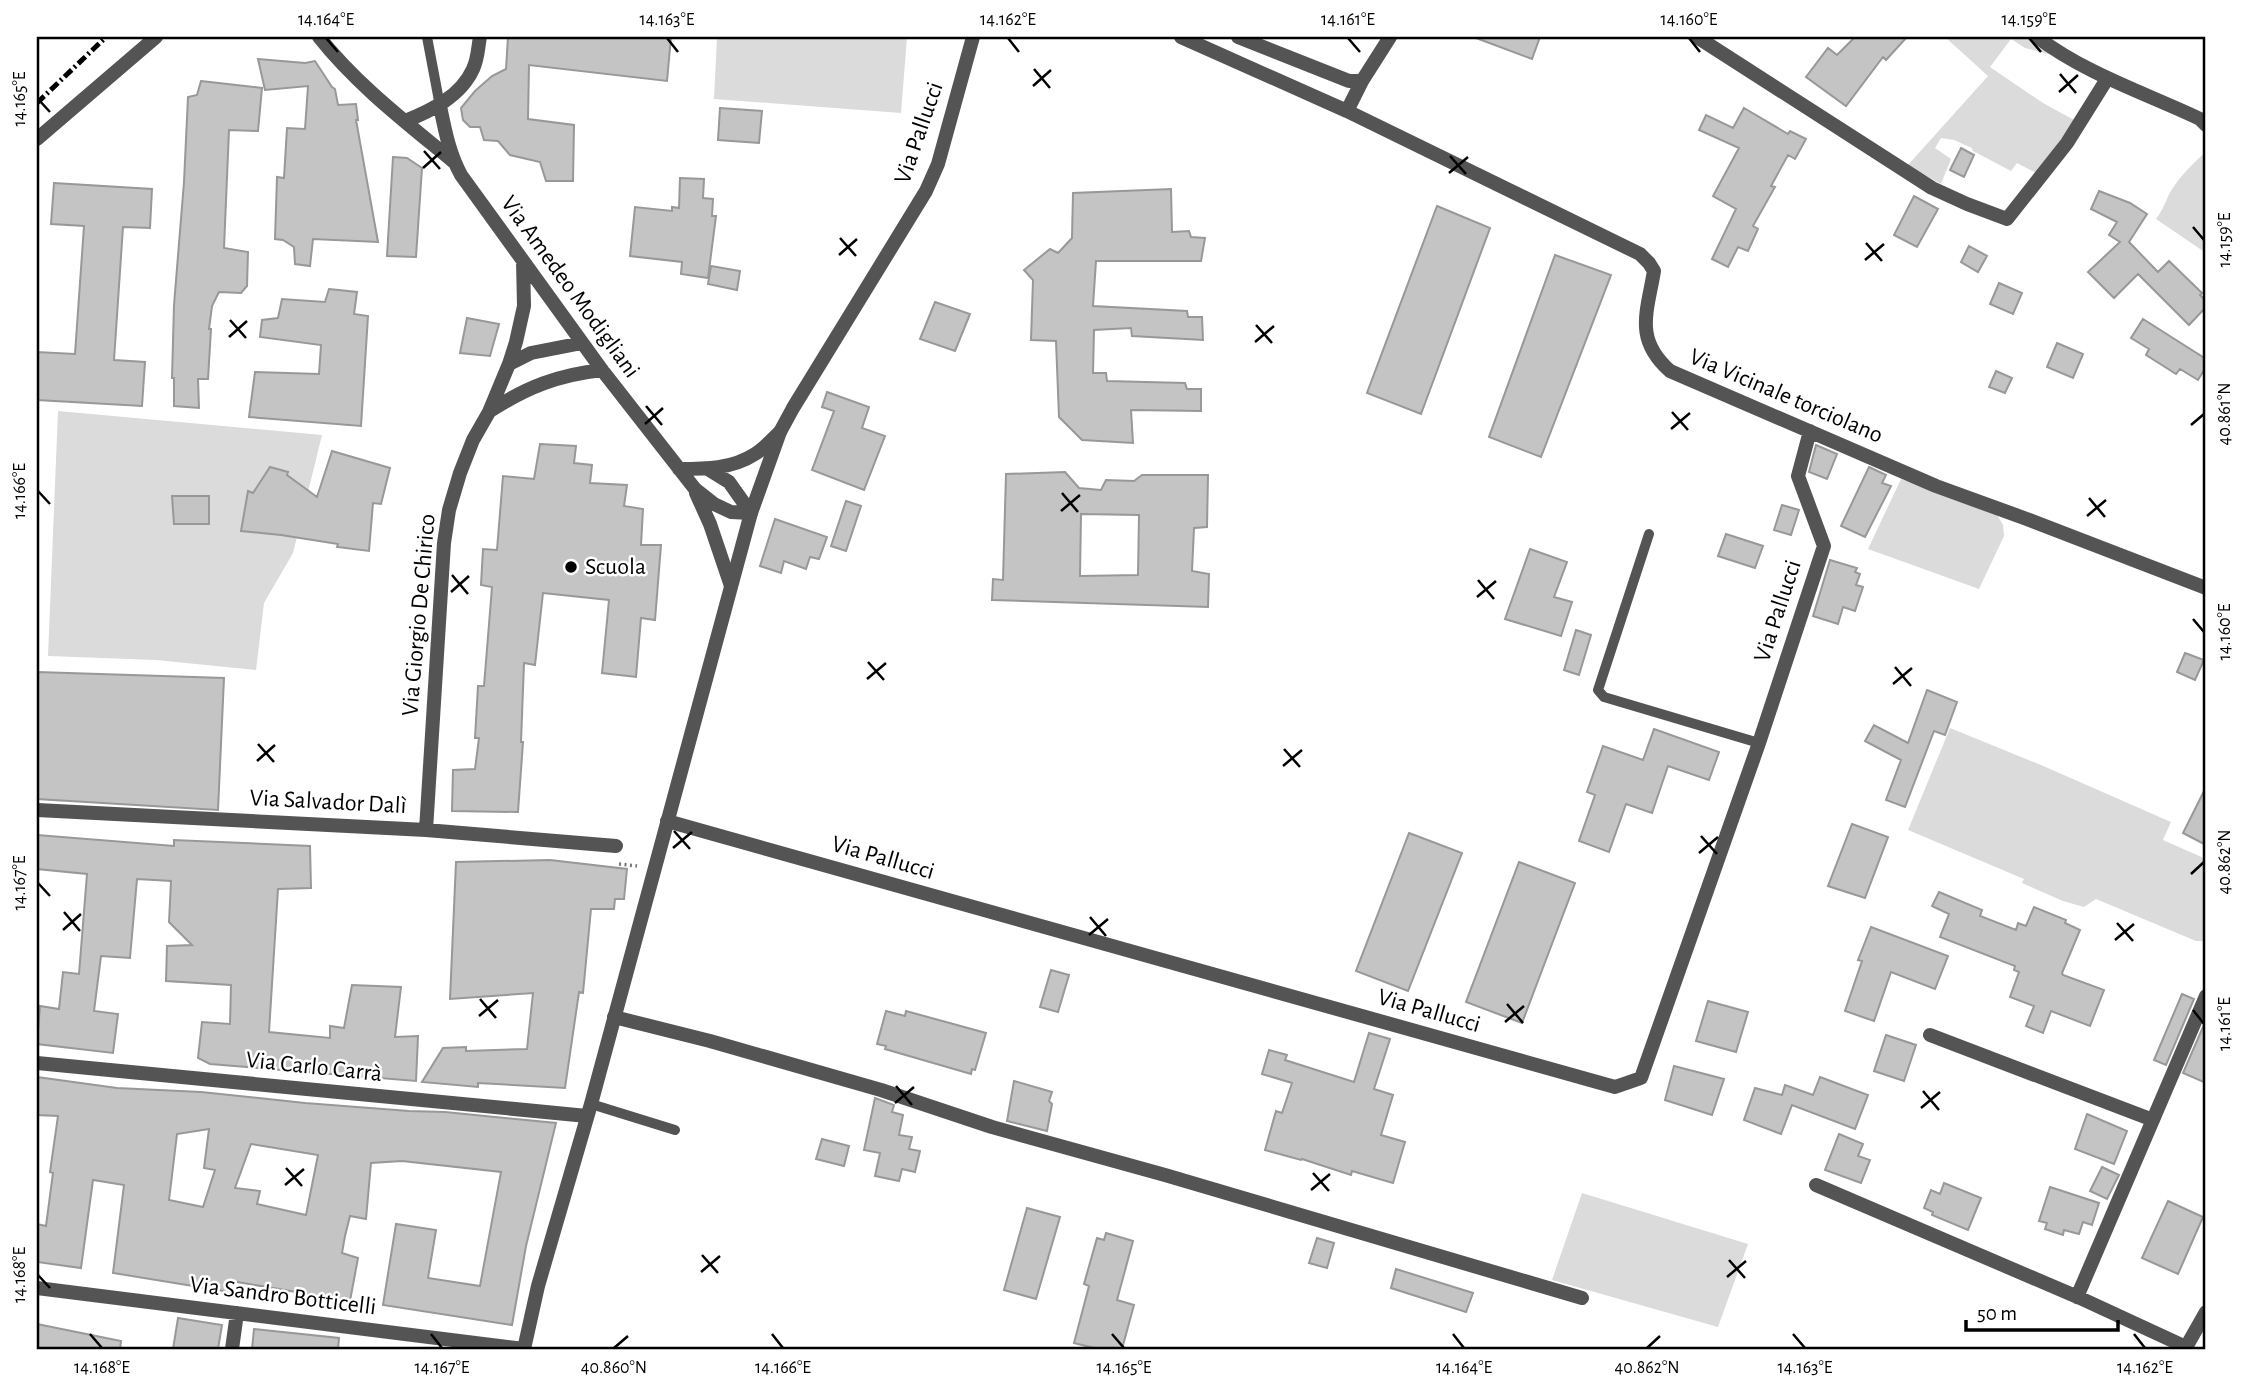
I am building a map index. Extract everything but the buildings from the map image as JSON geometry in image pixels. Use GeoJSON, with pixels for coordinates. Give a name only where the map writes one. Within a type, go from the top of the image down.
{"type":"FeatureCollection","features":[{"type":"Feature","properties":{"kind":"street"},"geometry":{"type":"LineString","coordinates":[[37,139],[156,37]]}},
{"type":"Feature","properties":{"kind":"street","name":"Via Amedeo Modigliani"},"geometry":{"type":"LineString","coordinates":[[319,37],[351,72],[454,162],[601,370],[695,489],[714,505],[730,512],[751,513]]}},
{"type":"Feature","properties":{"kind":"street"},"geometry":{"type":"LineString","coordinates":[[405,121],[440,106],[468,78],[475,66],[480,37]]}},
{"type":"Feature","properties":{"kind":"street","name":"Via Pallucci"},"geometry":{"type":"LineString","coordinates":[[524,1349],[538,1286],[589,1110],[751,513],[780,432],[793,408],[926,191],[945,140],[973,37]]}},
{"type":"Feature","properties":{"kind":"street","name":"Via Vicinale torciolano"},"geometry":{"type":"LineString","coordinates":[[1181,37],[1348,111],[1640,254],[1654,271],[1645,327],[1648,345],[1656,359],[1670,371],[1936,486],[2206,588]]}},
{"type":"Feature","properties":{"kind":"street"},"geometry":{"type":"LineString","coordinates":[[1238,37],[1331,76],[1362,81]]}},
{"type":"Feature","properties":{"kind":"street"},"geometry":{"type":"LineString","coordinates":[[1348,111],[1362,81],[1390,37]]}},
{"type":"Feature","properties":{"kind":"street"},"geometry":{"type":"LineString","coordinates":[[1697,37],[1932,188],[2007,219],[2067,143],[2107,79]]}},
{"type":"Feature","properties":{"kind":"street"},"geometry":{"type":"LineString","coordinates":[[2037,37],[2063,56],[2107,79],[2184,111],[2206,125]]}},
{"type":"Feature","properties":{"kind":"street","name":"Via Amedeo Modigliani"},"geometry":{"type":"LineString","coordinates":[[440,106],[454,162]]}},
{"type":"Feature","properties":{"kind":"street","name":"Via Giorgio De Chirico"},"geometry":{"type":"LineString","coordinates":[[426,830],[449,510],[473,440],[489,412],[509,364],[524,306],[523,261]]}},
{"type":"Feature","properties":{"kind":"street"},"geometry":{"type":"LineString","coordinates":[[509,364],[531,353],[582,343]]}},
{"type":"Feature","properties":{"kind":"street","name":"Via Giorgio De Chirico"},"geometry":{"type":"LineString","coordinates":[[489,412],[522,391],[550,380],[572,373],[601,370]]}},
{"type":"Feature","properties":{"kind":"street","name":"Via Pallucci"},"geometry":{"type":"LineString","coordinates":[[667,821],[1615,1087],[1641,1078],[1759,743],[1824,546],[1798,476],[1810,431]]}},
{"type":"Feature","properties":{"kind":"street"},"geometry":{"type":"LineString","coordinates":[[679,468],[708,469],[735,463],[755,454],[780,432]]}},
{"type":"Feature","properties":{"kind":"street"},"geometry":{"type":"LineString","coordinates":[[708,469],[729,482],[751,513]]}},
{"type":"Feature","properties":{"kind":"street","name":"Via Amedeo Modigliani"},"geometry":{"type":"LineString","coordinates":[[695,489],[731,586]]}},
{"type":"Feature","properties":{"kind":"street","name":"Via Salvador Dalì"},"geometry":{"type":"LineString","coordinates":[[37,810],[426,830],[616,846]]}},
{"type":"Feature","properties":{"kind":"street"},"geometry":{"type":"LineString","coordinates":[[2077,1297],[2206,996]]}},
{"type":"Feature","properties":{"kind":"street"},"geometry":{"type":"LineString","coordinates":[[614,1017],[710,1041],[881,1090],[992,1127],[1217,1190],[1582,1298]]}},
{"type":"Feature","properties":{"kind":"street"},"geometry":{"type":"LineString","coordinates":[[1930,1035],[2153,1120]]}},
{"type":"Feature","properties":{"kind":"street","name":"Via Carlo Carrà"},"geometry":{"type":"LineString","coordinates":[[37,1063],[589,1110]]}},
{"type":"Feature","properties":{"kind":"street"},"geometry":{"type":"LineString","coordinates":[[1816,1185],[2077,1297],[2185,1348],[2206,1312]]}},
{"type":"Feature","properties":{"kind":"street","name":"Via Sandro Botticelli"},"geometry":{"type":"LineString","coordinates":[[37,1288],[524,1349]]}},
{"type":"Feature","properties":{"kind":"street"},"geometry":{"type":"LineString","coordinates":[[232,1349],[237,1313]]}},
{"type":"Feature","properties":{"kind":"lane","name":"Via Amedeo Modigliani"},"geometry":{"type":"LineString","coordinates":[[426,37],[440,106]]}},
{"type":"Feature","properties":{"kind":"lane"},"geometry":{"type":"LineString","coordinates":[[1649,534],[1598,690],[1604,697],[1759,743]]}},
{"type":"Feature","properties":{"kind":"lane"},"geometry":{"type":"LineString","coordinates":[[589,1110],[676,1130]]}},
{"type":"Feature","properties":{"kind":"path"},"geometry":{"type":"LineString","coordinates":[[614,863],[638,866]]}},
{"type":"Feature","properties":{"kind":"shaded area"},"geometry":{"type":"Polygon","coordinates":[[[717,37],[907,37],[901,113],[714,99],[717,37]]]}},
{"type":"Feature","properties":{"kind":"shaded area"},"geometry":{"type":"Polygon","coordinates":[[[1945,37],[2031,37],[2052,55],[2025,48],[2011,39],[1990,67],[2043,103],[2074,120],[2038,174],[2017,163],[2011,171],[1972,148],[1941,138],[1935,148],[1951,159],[1941,184],[1908,165],[1988,76],[1945,37]]]}},
{"type":"Feature","properties":{"kind":"shaded area"},"geometry":{"type":"Polygon","coordinates":[[[2206,152],[2206,253],[2156,219],[2179,180],[2206,152]]]}},
{"type":"Feature","properties":{"kind":"shaded area"},"geometry":{"type":"Polygon","coordinates":[[[58,411],[322,435],[293,553],[264,603],[256,670],[156,660],[48,656],[58,411]]]}},
{"type":"Feature","properties":{"kind":"shaded area"},"geometry":{"type":"Polygon","coordinates":[[[1901,479],[1996,513],[2003,525],[2004,536],[1979,589],[1868,549],[1901,479]]]}},
{"type":"Feature","properties":{"kind":"shaded area"},"geometry":{"type":"Polygon","coordinates":[[[1950,728],[2171,822],[2163,840],[2206,859],[2206,941],[2196,941],[2096,899],[2084,907],[2063,901],[2022,883],[2024,879],[1908,830],[1950,728]]]}},
{"type":"Feature","properties":{"kind":"shaded area"},"geometry":{"type":"Polygon","coordinates":[[[1582,1193],[1748,1244],[1718,1327],[1552,1280],[1582,1193]]]}},
{"type":"Feature","properties":{"kind":"railway"},"geometry":{"type":"LineString","coordinates":[[37,103],[106,37]]}},
{"type":"Feature","properties":{"kind":"place","name":"Scuola"},"geometry":{"type":"Point","coordinates":[571,567]}}]}
